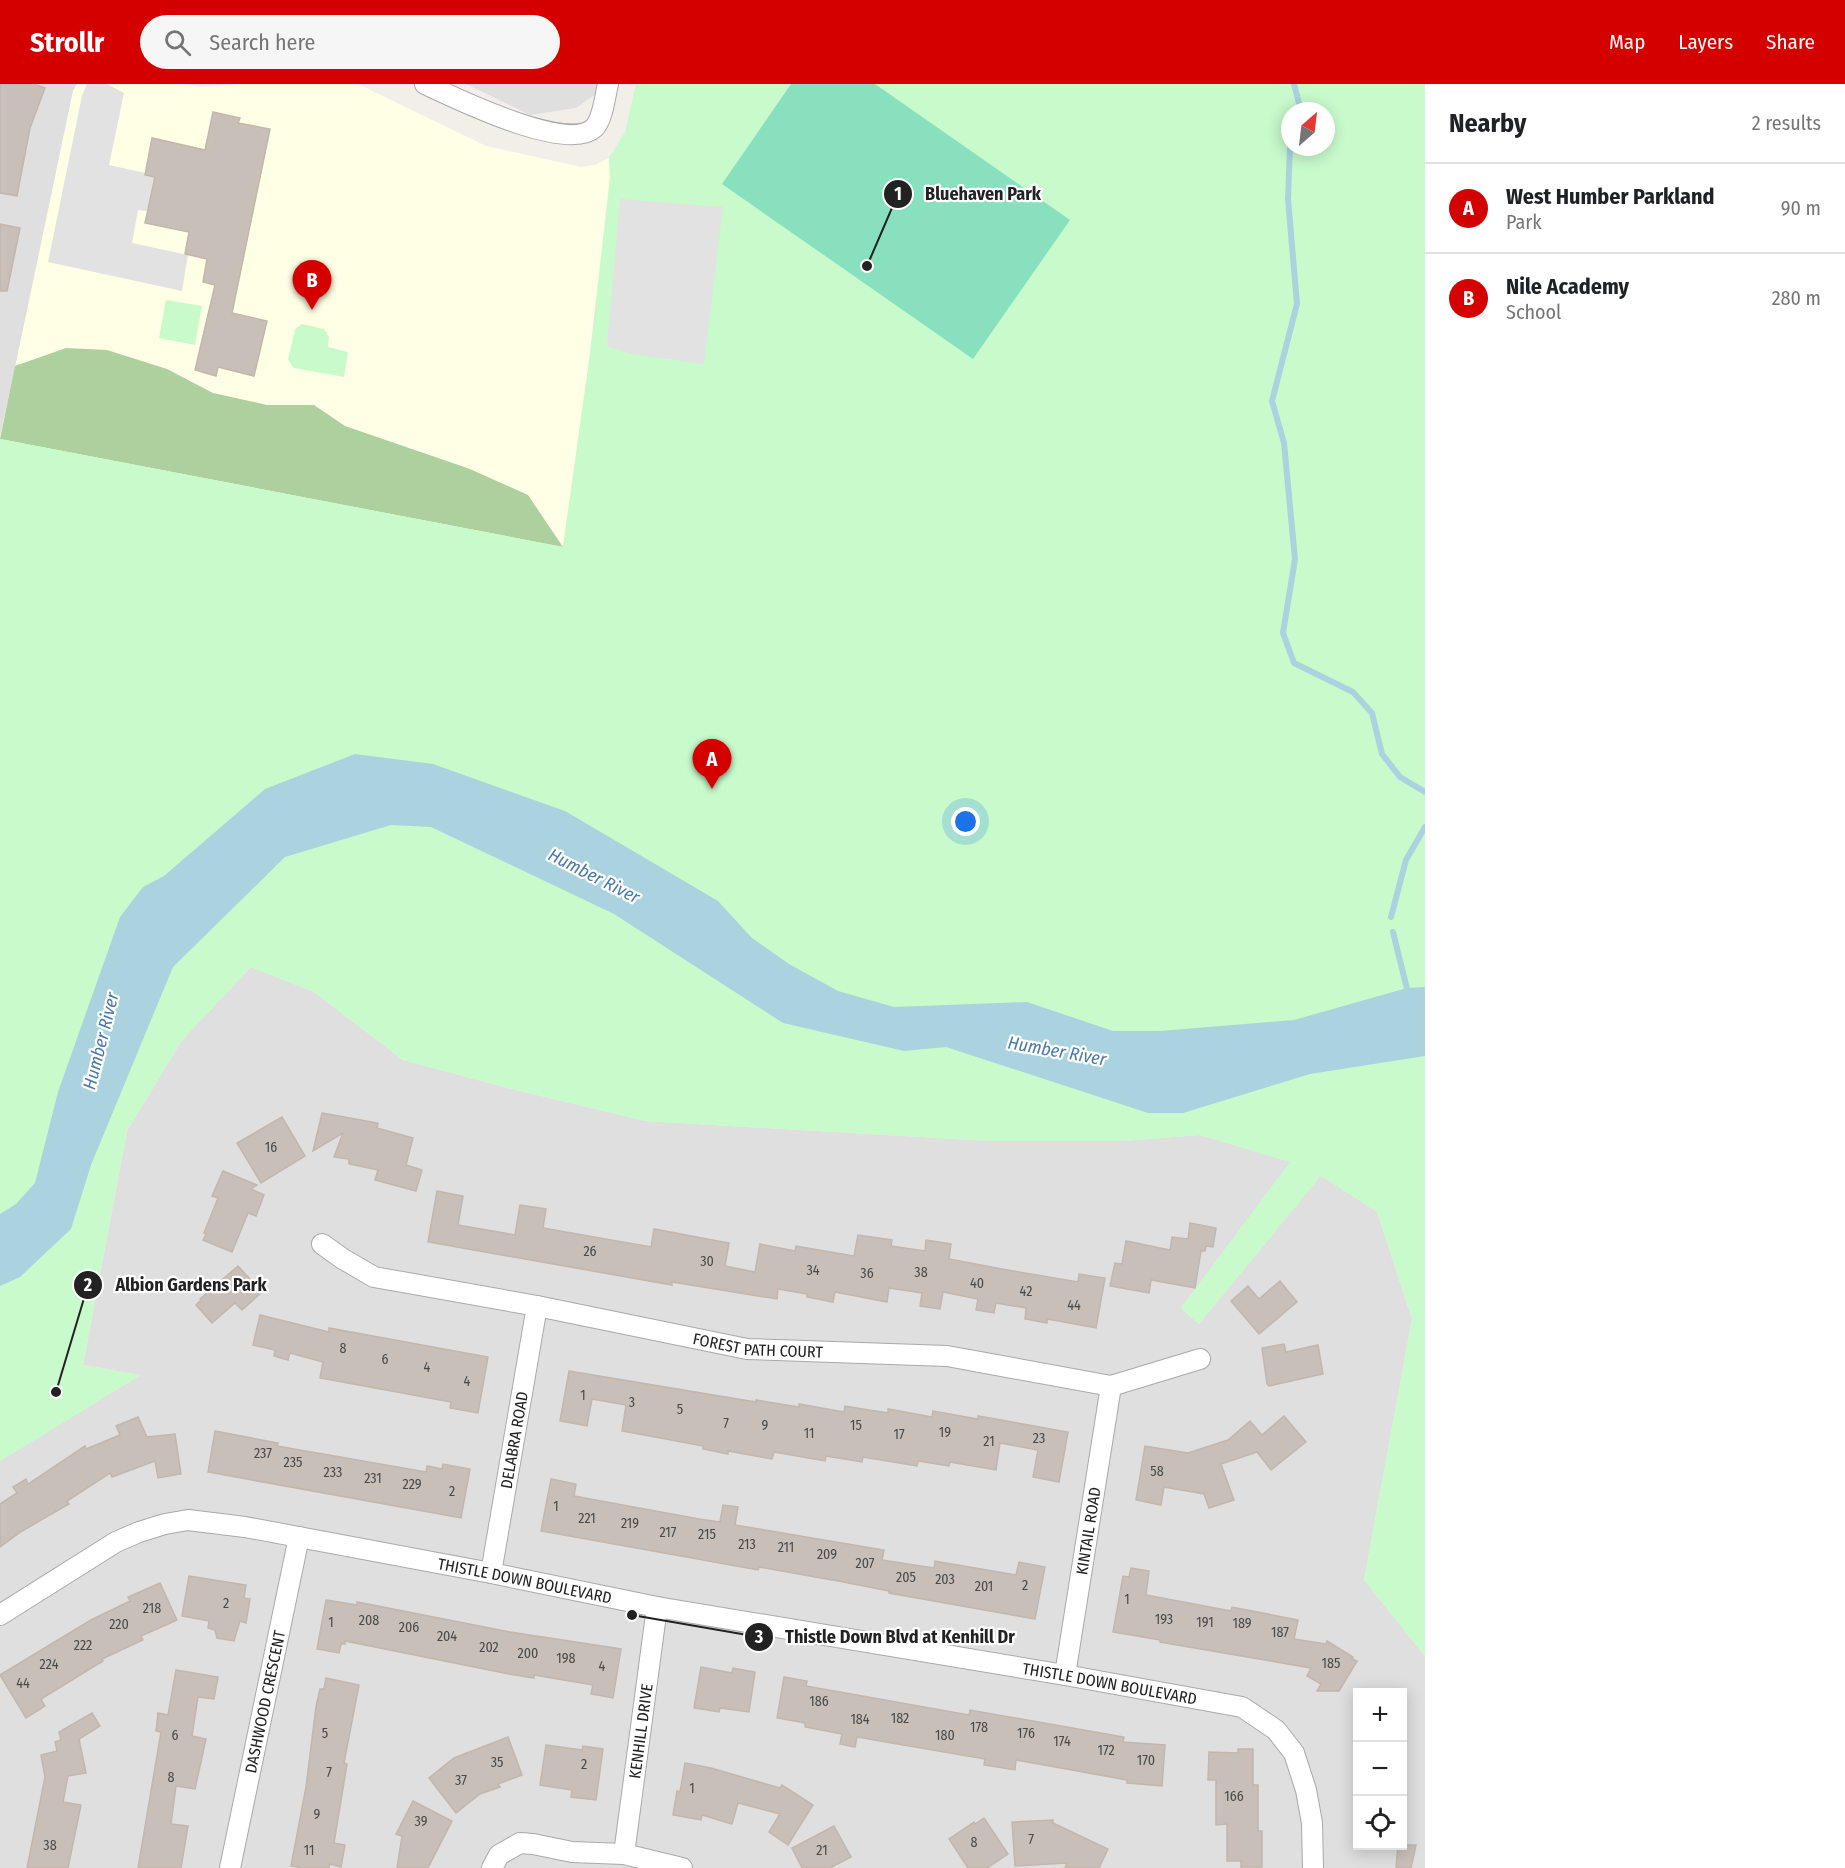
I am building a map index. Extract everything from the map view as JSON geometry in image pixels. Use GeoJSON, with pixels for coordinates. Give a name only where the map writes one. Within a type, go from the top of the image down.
{"type":"FeatureCollection","features":[{"type":"Feature","properties":{"kind":"street"},"geometry":{"type":"LineString","coordinates":[[425,84],[483,112],[568,136],[584,134],[596,126],[608,84]]}},
{"type":"Feature","properties":{"kind":"street","name":"FOREST PATH COURT"},"geometry":{"type":"LineString","coordinates":[[322,1244],[374,1276],[537,1306],[731,1347],[947,1356],[1111,1386],[1200,1359]]}},
{"type":"Feature","properties":{"kind":"street","name":"DELABRA ROAD"},"geometry":{"type":"LineString","coordinates":[[491,1574],[537,1306]]}},
{"type":"Feature","properties":{"kind":"street","name":"KINTAIL ROAD"},"geometry":{"type":"LineString","coordinates":[[1065,1675],[1111,1386]]}},
{"type":"Feature","properties":{"kind":"street","name":"THISTLE DOWN BOULEVARD"},"geometry":{"type":"LineString","coordinates":[[0,1615],[116,1542],[139,1532],[188,1520],[215,1522],[657,1607],[1242,1707],[1276,1730],[1294,1752],[1306,1790],[1312,1823],[1313,1868]]}},
{"type":"Feature","properties":{"kind":"street","name":"DASHWOOD CRESCENT"},"geometry":{"type":"LineString","coordinates":[[230,1868],[299,1537]]}},
{"type":"Feature","properties":{"kind":"street","name":"KENHILL DRIVE"},"geometry":{"type":"LineString","coordinates":[[624,1854],[657,1607]]}},
{"type":"Feature","properties":{"kind":"street"},"geometry":{"type":"LineString","coordinates":[[492,1868],[499,1855],[520,1843],[572,1852],[624,1854],[682,1868]]}},
{"type":"Feature","properties":{"kind":"shaded area"},"geometry":{"type":"Polygon","coordinates":[[[0,84],[77,84],[73,91],[38,265],[0,435],[0,84]]]}},
{"type":"Feature","properties":{"kind":"shaded area"},"geometry":{"type":"Polygon","coordinates":[[[77,84],[183,84],[201,87],[238,84],[358,84],[486,146],[581,167],[595,165],[609,158],[610,178],[590,354],[563,547],[0,439],[73,91],[77,84]]]}},
{"type":"Feature","properties":{"kind":"shaded area"},"geometry":{"type":"Polygon","coordinates":[[[87,84],[107,84],[124,93],[109,165],[155,177],[148,211],[138,210],[132,243],[188,255],[182,291],[48,262],[82,96],[87,84]]]}},
{"type":"Feature","properties":{"kind":"shaded area"},"geometry":{"type":"Polygon","coordinates":[[[466,84],[610,84],[576,108],[530,115],[466,84]]]}},
{"type":"Feature","properties":{"kind":"shaded area"},"geometry":{"type":"Polygon","coordinates":[[[620,199],[723,207],[704,364],[632,354],[607,346],[620,199]]]}},
{"type":"Feature","properties":{"kind":"shaded area"},"geometry":{"type":"Polygon","coordinates":[[[251,967],[314,992],[403,1060],[645,1121],[990,1141],[1122,1141],[1200,1135],[1291,1162],[1181,1308],[1199,1324],[1321,1175],[1377,1212],[1412,1319],[1364,1580],[1425,1656],[1425,1868],[0,1868],[0,1461],[140,1375],[83,1365],[127,1131],[182,1040],[251,967]]]}},
{"type":"Feature","properties":{"kind":"green space"},"geometry":{"type":"Polygon","coordinates":[[[636,84],[1425,84],[1425,1656],[1364,1580],[1412,1319],[1377,1212],[1321,1176],[1199,1324],[1181,1308],[1290,1162],[1200,1135],[1122,1141],[990,1141],[645,1121],[403,1060],[314,992],[251,967],[182,1040],[127,1131],[83,1365],[141,1375],[0,1461],[0,439],[563,547],[590,354],[610,178],[609,158],[625,132],[636,84]]]}},
{"type":"Feature","properties":{"kind":"green space"},"geometry":{"type":"Polygon","coordinates":[[[791,84],[875,84],[1070,220],[973,359],[722,184],[791,84]]]}},
{"type":"Feature","properties":{"kind":"green space"},"geometry":{"type":"Polygon","coordinates":[[[166,300],[202,306],[195,345],[159,338],[166,300]]]}},
{"type":"Feature","properties":{"kind":"green space"},"geometry":{"type":"Polygon","coordinates":[[[302,324],[324,329],[329,337],[328,347],[348,352],[344,377],[294,368],[288,360],[295,329],[302,324]]]}},
{"type":"Feature","properties":{"kind":"green space"},"geometry":{"type":"Polygon","coordinates":[[[66,348],[107,350],[167,369],[213,393],[267,405],[314,405],[345,426],[470,469],[528,495],[563,547],[0,439],[15,366],[66,348]]]}},
{"type":"Feature","properties":{"kind":"water","name":"Humber River"},"geometry":{"type":"Polygon","coordinates":[[[355,754],[433,764],[565,811],[718,901],[752,938],[789,964],[838,991],[894,1007],[1027,1002],[1113,1031],[1160,1031],[1294,1020],[1407,988],[1425,987],[1425,1056],[1310,1074],[1183,1113],[1148,1113],[946,1047],[904,1051],[783,1023],[614,914],[431,827],[391,825],[285,857],[173,967],[91,1165],[71,1229],[20,1277],[0,1286],[0,1214],[16,1204],[35,1183],[58,1092],[120,917],[143,887],[164,876],[265,789],[355,754]]]}},
{"type":"Feature","properties":{"kind":"building"},"geometry":{"type":"Polygon","coordinates":[[[0,84],[34,84],[45,88],[30,128],[17,196],[0,193],[0,84]]]}},
{"type":"Feature","properties":{"kind":"building"},"geometry":{"type":"Polygon","coordinates":[[[213,112],[240,118],[238,123],[270,129],[232,313],[267,321],[254,376],[218,367],[216,376],[195,370],[215,285],[203,282],[207,259],[185,254],[189,232],[145,223],[155,177],[145,175],[152,138],[205,150],[213,112]]]}},
{"type":"Feature","properties":{"kind":"building"},"geometry":{"type":"Polygon","coordinates":[[[0,224],[20,228],[7,291],[0,291],[0,224]]]}},
{"type":"Feature","properties":{"kind":"building"},"geometry":{"type":"Polygon","coordinates":[[[322,1113],[378,1123],[377,1128],[413,1138],[406,1165],[422,1170],[416,1191],[375,1180],[378,1170],[349,1164],[349,1159],[334,1157],[343,1133],[313,1151],[322,1113]]]}},
{"type":"Feature","properties":{"kind":"building"},"geometry":{"type":"Polygon","coordinates":[[[282,1117],[305,1156],[261,1183],[237,1143],[282,1117]]]}},
{"type":"Feature","properties":{"kind":"building"},"geometry":{"type":"Polygon","coordinates":[[[223,1171],[257,1185],[251,1189],[264,1195],[256,1216],[248,1213],[232,1252],[203,1240],[218,1198],[212,1196],[223,1171]]]}},
{"type":"Feature","properties":{"kind":"building"},"geometry":{"type":"Polygon","coordinates":[[[437,1191],[463,1196],[458,1225],[515,1235],[520,1205],[546,1209],[543,1228],[651,1247],[654,1229],[729,1243],[725,1266],[755,1272],[760,1244],[795,1251],[796,1246],[854,1256],[858,1235],[892,1240],[891,1246],[925,1251],[926,1240],[951,1244],[949,1259],[1002,1269],[1078,1282],[1079,1274],[1105,1278],[1096,1328],[1047,1319],[1047,1323],[1025,1319],[1026,1308],[996,1303],[994,1313],[976,1310],[978,1299],[943,1292],[940,1309],[920,1306],[922,1293],[889,1288],[887,1302],[835,1292],[833,1302],[807,1297],[807,1294],[778,1289],[777,1299],[672,1282],[672,1285],[428,1242],[437,1191]]]}},
{"type":"Feature","properties":{"kind":"building"},"geometry":{"type":"Polygon","coordinates":[[[1190,1223],[1216,1228],[1213,1247],[1206,1246],[1205,1251],[1201,1251],[1195,1288],[1151,1280],[1149,1293],[1110,1286],[1115,1263],[1122,1264],[1126,1241],[1170,1250],[1172,1237],[1188,1239],[1190,1223]]]}},
{"type":"Feature","properties":{"kind":"building"},"geometry":{"type":"Polygon","coordinates":[[[238,1266],[262,1292],[242,1310],[235,1303],[212,1323],[196,1305],[238,1266]]]}},
{"type":"Feature","properties":{"kind":"building"},"geometry":{"type":"Polygon","coordinates":[[[1280,1281],[1297,1302],[1259,1334],[1231,1301],[1248,1286],[1259,1299],[1280,1281]]]}},
{"type":"Feature","properties":{"kind":"building"},"geometry":{"type":"Polygon","coordinates":[[[260,1315],[329,1332],[329,1328],[488,1357],[478,1413],[450,1408],[451,1402],[320,1378],[323,1362],[290,1353],[288,1360],[274,1356],[275,1350],[253,1345],[260,1315]]]}},
{"type":"Feature","properties":{"kind":"building"},"geometry":{"type":"Polygon","coordinates":[[[1284,1344],[1286,1352],[1318,1345],[1323,1374],[1269,1386],[1262,1348],[1284,1344]]]}},
{"type":"Feature","properties":{"kind":"building"},"geometry":{"type":"Polygon","coordinates":[[[569,1371],[756,1402],[756,1400],[799,1407],[799,1404],[844,1412],[845,1406],[888,1413],[888,1409],[932,1417],[933,1411],[978,1419],[978,1416],[1068,1432],[1059,1482],[1033,1477],[1038,1450],[1000,1443],[996,1470],[950,1462],[949,1466],[918,1461],[917,1466],[863,1457],[862,1462],[826,1456],[825,1461],[774,1452],[772,1459],[728,1451],[728,1454],[703,1449],[703,1446],[622,1431],[626,1405],[592,1399],[587,1426],[560,1421],[569,1371]]]}},
{"type":"Feature","properties":{"kind":"building"},"geometry":{"type":"Polygon","coordinates":[[[1284,1416],[1306,1442],[1271,1470],[1257,1452],[1221,1464],[1234,1500],[1209,1508],[1204,1494],[1164,1487],[1161,1505],[1136,1500],[1145,1446],[1188,1453],[1228,1440],[1250,1421],[1262,1435],[1284,1416]]]}},
{"type":"Feature","properties":{"kind":"building"},"geometry":{"type":"Polygon","coordinates":[[[138,1417],[147,1437],[175,1434],[181,1474],[158,1478],[155,1461],[112,1477],[110,1473],[67,1501],[69,1504],[22,1531],[0,1547],[0,1504],[17,1493],[13,1487],[26,1479],[28,1484],[85,1446],[86,1449],[120,1435],[116,1426],[138,1417]]]}},
{"type":"Feature","properties":{"kind":"building"},"geometry":{"type":"Polygon","coordinates":[[[215,1431],[278,1443],[277,1446],[426,1472],[427,1466],[442,1469],[443,1464],[470,1469],[461,1518],[208,1472],[215,1431]]]}},
{"type":"Feature","properties":{"kind":"building"},"geometry":{"type":"Polygon","coordinates":[[[551,1479],[576,1484],[574,1496],[699,1519],[720,1522],[723,1505],[738,1507],[735,1525],[884,1550],[882,1560],[934,1568],[935,1561],[1016,1575],[1019,1562],[1045,1567],[1035,1619],[889,1593],[889,1591],[838,1581],[759,1567],[758,1570],[541,1531],[551,1479]]]}},
{"type":"Feature","properties":{"kind":"building"},"geometry":{"type":"Polygon","coordinates":[[[1131,1568],[1149,1571],[1146,1595],[1231,1611],[1232,1607],[1298,1620],[1294,1639],[1326,1644],[1327,1641],[1357,1661],[1339,1691],[1317,1691],[1321,1684],[1307,1676],[1311,1668],[1113,1632],[1123,1576],[1129,1577],[1131,1568]]]}},
{"type":"Feature","properties":{"kind":"building"},"geometry":{"type":"Polygon","coordinates":[[[189,1576],[246,1585],[244,1598],[250,1599],[246,1623],[240,1621],[234,1641],[217,1638],[215,1630],[208,1628],[209,1621],[182,1616],[189,1576]]]}},
{"type":"Feature","properties":{"kind":"building"},"geometry":{"type":"Polygon","coordinates":[[[160,1583],[177,1620],[141,1636],[143,1640],[102,1659],[103,1661],[41,1699],[45,1706],[26,1718],[0,1675],[91,1620],[130,1601],[128,1597],[160,1583]]]}},
{"type":"Feature","properties":{"kind":"building"},"geometry":{"type":"Polygon","coordinates":[[[326,1600],[357,1605],[357,1602],[510,1632],[621,1649],[613,1698],[591,1694],[593,1685],[534,1675],[534,1678],[509,1674],[345,1641],[345,1644],[341,1644],[339,1653],[317,1649],[326,1600]]]}},
{"type":"Feature","properties":{"kind":"building"},"geometry":{"type":"Polygon","coordinates":[[[701,1667],[732,1673],[733,1668],[755,1672],[749,1712],[720,1708],[719,1712],[694,1708],[701,1667]]]}},
{"type":"Feature","properties":{"kind":"building"},"geometry":{"type":"Polygon","coordinates":[[[176,1670],[218,1677],[214,1699],[198,1697],[192,1736],[206,1739],[195,1789],[176,1786],[171,1824],[188,1826],[181,1868],[138,1868],[161,1732],[156,1731],[158,1713],[168,1715],[176,1670]]]}},
{"type":"Feature","properties":{"kind":"building"},"geometry":{"type":"Polygon","coordinates":[[[784,1677],[807,1681],[806,1686],[969,1715],[970,1710],[1124,1737],[1123,1742],[1165,1745],[1162,1786],[1127,1783],[1127,1780],[1016,1760],[1015,1770],[984,1765],[985,1759],[857,1737],[855,1747],[840,1744],[842,1734],[805,1727],[805,1723],[777,1718],[784,1677]]]}},
{"type":"Feature","properties":{"kind":"building"},"geometry":{"type":"Polygon","coordinates":[[[326,1678],[359,1685],[344,1763],[347,1764],[334,1843],[345,1845],[341,1867],[330,1864],[329,1868],[303,1868],[291,1866],[306,1787],[316,1707],[320,1689],[324,1689],[326,1678]]]}},
{"type":"Feature","properties":{"kind":"building"},"geometry":{"type":"Polygon","coordinates":[[[92,1713],[100,1726],[79,1739],[86,1773],[68,1776],[63,1802],[81,1805],[68,1868],[27,1868],[45,1777],[41,1755],[57,1751],[55,1742],[61,1740],[59,1732],[92,1713]]]}},
{"type":"Feature","properties":{"kind":"building"},"geometry":{"type":"Polygon","coordinates":[[[508,1737],[522,1775],[498,1784],[500,1787],[480,1794],[456,1813],[429,1778],[454,1758],[508,1737]]]}},
{"type":"Feature","properties":{"kind":"building"},"geometry":{"type":"Polygon","coordinates":[[[546,1745],[582,1750],[583,1746],[603,1749],[596,1800],[571,1797],[572,1790],[540,1785],[546,1745]]]}},
{"type":"Feature","properties":{"kind":"building"},"geometry":{"type":"Polygon","coordinates":[[[1238,1749],[1253,1749],[1253,1785],[1258,1785],[1258,1831],[1262,1831],[1262,1867],[1241,1867],[1241,1861],[1227,1861],[1227,1824],[1216,1825],[1216,1780],[1208,1780],[1209,1752],[1238,1753],[1238,1749]]]}},
{"type":"Feature","properties":{"kind":"building"},"geometry":{"type":"Polygon","coordinates":[[[685,1763],[780,1788],[782,1785],[813,1805],[788,1845],[769,1832],[780,1814],[738,1803],[732,1824],[702,1815],[701,1820],[673,1815],[685,1763]]]}},
{"type":"Feature","properties":{"kind":"building"},"geometry":{"type":"Polygon","coordinates":[[[413,1801],[452,1821],[428,1868],[397,1868],[402,1836],[396,1834],[413,1801]]]}},
{"type":"Feature","properties":{"kind":"building"},"geometry":{"type":"Polygon","coordinates":[[[984,1818],[1008,1854],[987,1868],[968,1868],[949,1839],[984,1818]]]}},
{"type":"Feature","properties":{"kind":"building"},"geometry":{"type":"Polygon","coordinates":[[[1053,1820],[1053,1823],[1108,1849],[1099,1868],[1065,1868],[1067,1863],[1015,1866],[1012,1822],[1053,1820]]]}},
{"type":"Feature","properties":{"kind":"building"},"geometry":{"type":"Polygon","coordinates":[[[834,1826],[851,1857],[830,1868],[802,1868],[792,1848],[834,1826]]]}},
{"type":"Feature","properties":{"kind":"building"},"geometry":{"type":"Polygon","coordinates":[[[1407,1845],[1416,1845],[1411,1868],[1396,1868],[1398,1850],[1407,1850],[1407,1845]]]}},
{"type":"Feature","properties":{"kind":"waterway"},"geometry":{"type":"LineString","coordinates":[[1294,84],[1299,102]]}},
{"type":"Feature","properties":{"kind":"waterway"},"geometry":{"type":"LineString","coordinates":[[1290,156],[1288,199],[1297,304],[1272,401],[1284,443],[1295,559],[1283,633],[1294,663],[1353,692],[1372,713],[1382,754],[1400,777],[1425,792]]}},
{"type":"Feature","properties":{"kind":"waterway"},"geometry":{"type":"LineString","coordinates":[[1391,917],[1406,860],[1425,827]]}},
{"type":"Feature","properties":{"kind":"waterway"},"geometry":{"type":"LineString","coordinates":[[1393,932],[1408,993]]}},
{"type":"Feature","properties":{"kind":"place","name":"Bluehaven Park"},"geometry":{"type":"Point","coordinates":[867,266]}},
{"type":"Feature","properties":{"kind":"place","name":"Nile Academy"},"geometry":{"type":"Point","coordinates":[312,310]}},
{"type":"Feature","properties":{"kind":"place","name":"West Humber Parkland"},"geometry":{"type":"Point","coordinates":[712,789]}},
{"type":"Feature","properties":{"kind":"place","name":"Albion Gardens Park"},"geometry":{"type":"Point","coordinates":[56,1392]}},
{"type":"Feature","properties":{"kind":"place","name":"Thistle Down Blvd at Kenhill Dr"},"geometry":{"type":"Point","coordinates":[632,1615]}}]}
